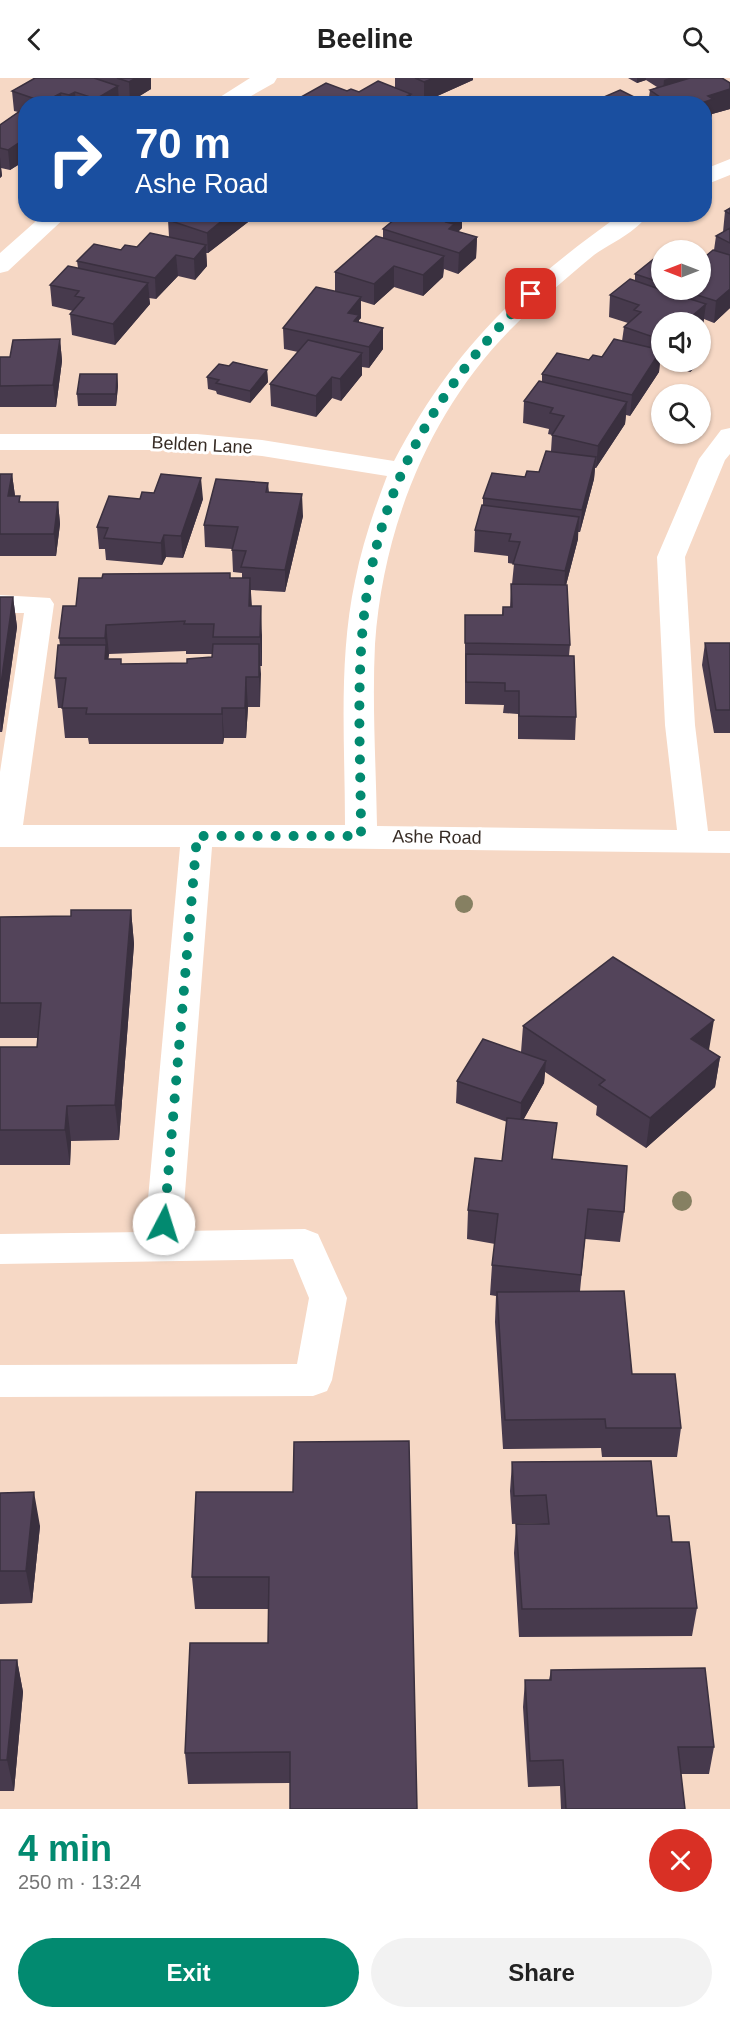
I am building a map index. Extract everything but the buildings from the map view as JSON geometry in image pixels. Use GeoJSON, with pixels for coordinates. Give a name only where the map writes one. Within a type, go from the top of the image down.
{"type":"FeatureCollection","features":[{"type":"Feature","properties":{"kind":"street"},"geometry":{"type":"LineString","coordinates":[[234,96],[266,78]]}},
{"type":"Feature","properties":{"kind":"street"},"geometry":{"type":"LineString","coordinates":[[712,174],[730,166]]}},
{"type":"Feature","properties":{"kind":"street"},"geometry":{"type":"LineString","coordinates":[[0,266],[49,222]]}},
{"type":"Feature","properties":{"kind":"street"},"geometry":{"type":"LineString","coordinates":[[361,836],[361,654],[368,583],[381,529],[402,470],[413,446],[447,390],[486,340],[531,294],[573,259],[626,222]]}},
{"type":"Feature","properties":{"kind":"street"},"geometry":{"type":"LineString","coordinates":[[694,842],[680,725],[671,557],[712,459],[730,436]]}},
{"type":"Feature","properties":{"kind":"street","name":"Belden Lane"},"geometry":{"type":"LineString","coordinates":[[0,442],[197,442],[262,448],[402,470]]}},
{"type":"Feature","properties":{"kind":"street"},"geometry":{"type":"LineString","coordinates":[[0,604],[40,604],[3,836]]}},
{"type":"Feature","properties":{"kind":"street","name":"Ashe Road"},"geometry":{"type":"LineString","coordinates":[[3,836],[361,836],[730,842]]}},
{"type":"Feature","properties":{"kind":"street"},"geometry":{"type":"LineString","coordinates":[[162,1247],[197,836]]}},
{"type":"Feature","properties":{"kind":"street"},"geometry":{"type":"LineString","coordinates":[[0,1249],[305,1244],[328,1298],[313,1380],[0,1381]]}},
{"type":"Feature","properties":{"kind":"route"},"geometry":{"type":"LineString","coordinates":[[164,1224],[197,836],[361,836],[361,654],[368,583],[381,529],[413,446],[447,390],[486,340],[531,294]]}}]}
